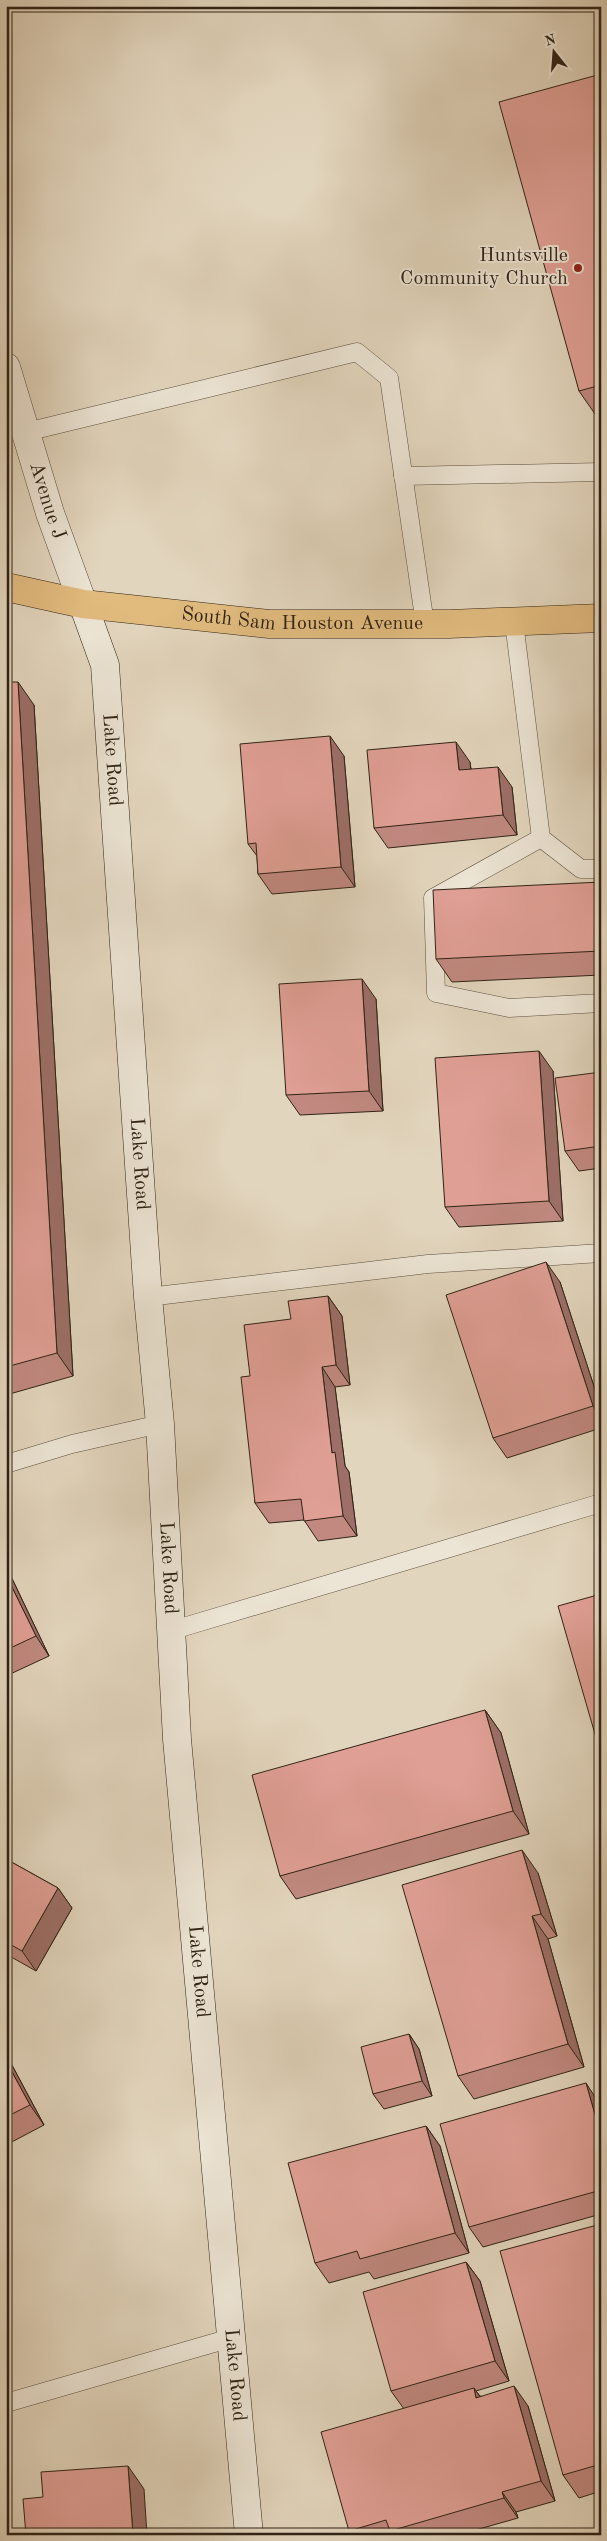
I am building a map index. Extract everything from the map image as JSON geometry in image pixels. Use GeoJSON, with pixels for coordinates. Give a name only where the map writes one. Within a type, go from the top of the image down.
{"type":"FeatureCollection","features":[{"type":"Feature","properties":{"kind":"main road","name":"South Sam Houston Avenue"},"geometry":{"type":"LineString","coordinates":[[6,587],[83,604],[269,624],[425,624],[601,618]]}},
{"type":"Feature","properties":{"kind":"street","name":"Avenue J"},"geometry":{"type":"LineString","coordinates":[[6,367],[50,513],[83,604]]}},
{"type":"Feature","properties":{"kind":"street","name":"Lake Road"},"geometry":{"type":"LineString","coordinates":[[83,604],[104,665],[148,1297],[160,1424],[177,1739],[249,2535]]}},
{"type":"Feature","properties":{"kind":"lane"},"geometry":{"type":"LineString","coordinates":[[26,432],[357,352],[389,378],[425,624]]}},
{"type":"Feature","properties":{"kind":"lane"},"geometry":{"type":"LineString","coordinates":[[403,476],[601,472]]}},
{"type":"Feature","properties":{"kind":"lane"},"geometry":{"type":"LineString","coordinates":[[514,622],[541,838],[581,869],[601,869]]}},
{"type":"Feature","properties":{"kind":"lane"},"geometry":{"type":"LineString","coordinates":[[541,838],[433,898],[436,993],[509,1008],[601,1003]]}},
{"type":"Feature","properties":{"kind":"lane"},"geometry":{"type":"LineString","coordinates":[[148,1297],[428,1264],[601,1253]]}},
{"type":"Feature","properties":{"kind":"lane"},"geometry":{"type":"LineString","coordinates":[[6,1464],[72,1444],[160,1424]]}},
{"type":"Feature","properties":{"kind":"lane"},"geometry":{"type":"LineString","coordinates":[[170,1631],[601,1503]]}},
{"type":"Feature","properties":{"kind":"lane"},"geometry":{"type":"LineString","coordinates":[[6,2403],[231,2338]]}},
{"type":"Feature","properties":{"kind":"building","name":"Huntsville Community Church"},"geometry":{"type":"Polygon","coordinates":[[[601,74],[601,385],[579,391],[499,102],[601,74]]]}},
{"type":"Feature","properties":{"kind":"building"},"geometry":{"type":"Polygon","coordinates":[[[6,682],[18,682],[57,1353],[6,1367],[6,682]]]}},
{"type":"Feature","properties":{"kind":"building"},"geometry":{"type":"Polygon","coordinates":[[[330,736],[341,867],[258,874],[256,843],[248,844],[240,744],[330,736]]]}},
{"type":"Feature","properties":{"kind":"building"},"geometry":{"type":"Polygon","coordinates":[[[456,742],[459,770],[498,767],[503,815],[374,828],[367,750],[456,742]]]}},
{"type":"Feature","properties":{"kind":"building"},"geometry":{"type":"Polygon","coordinates":[[[601,882],[601,951],[436,959],[433,890],[601,882]]]}},
{"type":"Feature","properties":{"kind":"building"},"geometry":{"type":"Polygon","coordinates":[[[362,979],[369,1091],[286,1095],[279,984],[362,979]]]}},
{"type":"Feature","properties":{"kind":"building"},"geometry":{"type":"Polygon","coordinates":[[[539,1051],[549,1201],[445,1207],[435,1058],[539,1051]]]}},
{"type":"Feature","properties":{"kind":"building"},"geometry":{"type":"Polygon","coordinates":[[[601,1072],[601,1146],[565,1151],[555,1078],[601,1072]]]}},
{"type":"Feature","properties":{"kind":"building"},"geometry":{"type":"Polygon","coordinates":[[[546,1262],[593,1406],[493,1438],[446,1295],[546,1262]]]}},
{"type":"Feature","properties":{"kind":"building"},"geometry":{"type":"Polygon","coordinates":[[[328,1296],[336,1365],[322,1367],[332,1453],[335,1452],[343,1516],[304,1521],[301,1499],[255,1503],[241,1377],[250,1376],[244,1325],[291,1319],[288,1301],[328,1296]]]}},
{"type":"Feature","properties":{"kind":"building"},"geometry":{"type":"Polygon","coordinates":[[[6,1575],[36,1636],[6,1650],[6,1575]]]}},
{"type":"Feature","properties":{"kind":"building"},"geometry":{"type":"Polygon","coordinates":[[[601,1594],[601,1755],[558,1606],[601,1594]]]}},
{"type":"Feature","properties":{"kind":"building"},"geometry":{"type":"Polygon","coordinates":[[[485,1710],[513,1811],[280,1876],[252,1775],[485,1710]]]}},
{"type":"Feature","properties":{"kind":"building"},"geometry":{"type":"Polygon","coordinates":[[[522,1850],[541,1914],[532,1916],[568,2044],[458,2076],[402,1885],[522,1850]]]}},
{"type":"Feature","properties":{"kind":"building"},"geometry":{"type":"Polygon","coordinates":[[[6,1859],[58,1888],[22,1951],[6,1942],[6,1859]]]}},
{"type":"Feature","properties":{"kind":"building"},"geometry":{"type":"Polygon","coordinates":[[[409,2034],[422,2081],[373,2094],[361,2047],[409,2034]]]}},
{"type":"Feature","properties":{"kind":"building"},"geometry":{"type":"Polygon","coordinates":[[[6,2061],[30,2105],[6,2117],[6,2061]]]}},
{"type":"Feature","properties":{"kind":"building"},"geometry":{"type":"Polygon","coordinates":[[[586,2083],[601,2136],[601,2190],[469,2227],[440,2124],[586,2083]]]}},
{"type":"Feature","properties":{"kind":"building"},"geometry":{"type":"Polygon","coordinates":[[[426,2126],[455,2233],[360,2259],[357,2251],[315,2263],[288,2163],[426,2126]]]}},
{"type":"Feature","properties":{"kind":"building"},"geometry":{"type":"Polygon","coordinates":[[[601,2224],[601,2464],[563,2475],[500,2251],[601,2224]]]}},
{"type":"Feature","properties":{"kind":"building"},"geometry":{"type":"Polygon","coordinates":[[[466,2262],[495,2361],[391,2391],[363,2292],[466,2262]]]}},
{"type":"Feature","properties":{"kind":"building"},"geometry":{"type":"Polygon","coordinates":[[[514,2386],[541,2481],[502,2492],[504,2498],[390,2531],[386,2520],[349,2531],[321,2432],[474,2388],[476,2398],[514,2386]]]}},
{"type":"Feature","properties":{"kind":"building"},"geometry":{"type":"Polygon","coordinates":[[[128,2466],[133,2535],[26,2535],[23,2499],[43,2497],[41,2472],[128,2466]]]}},
{"type":"Feature","properties":{"kind":"place","name":"Huntsville Community Church"},"geometry":{"type":"Point","coordinates":[578,268]}}]}
